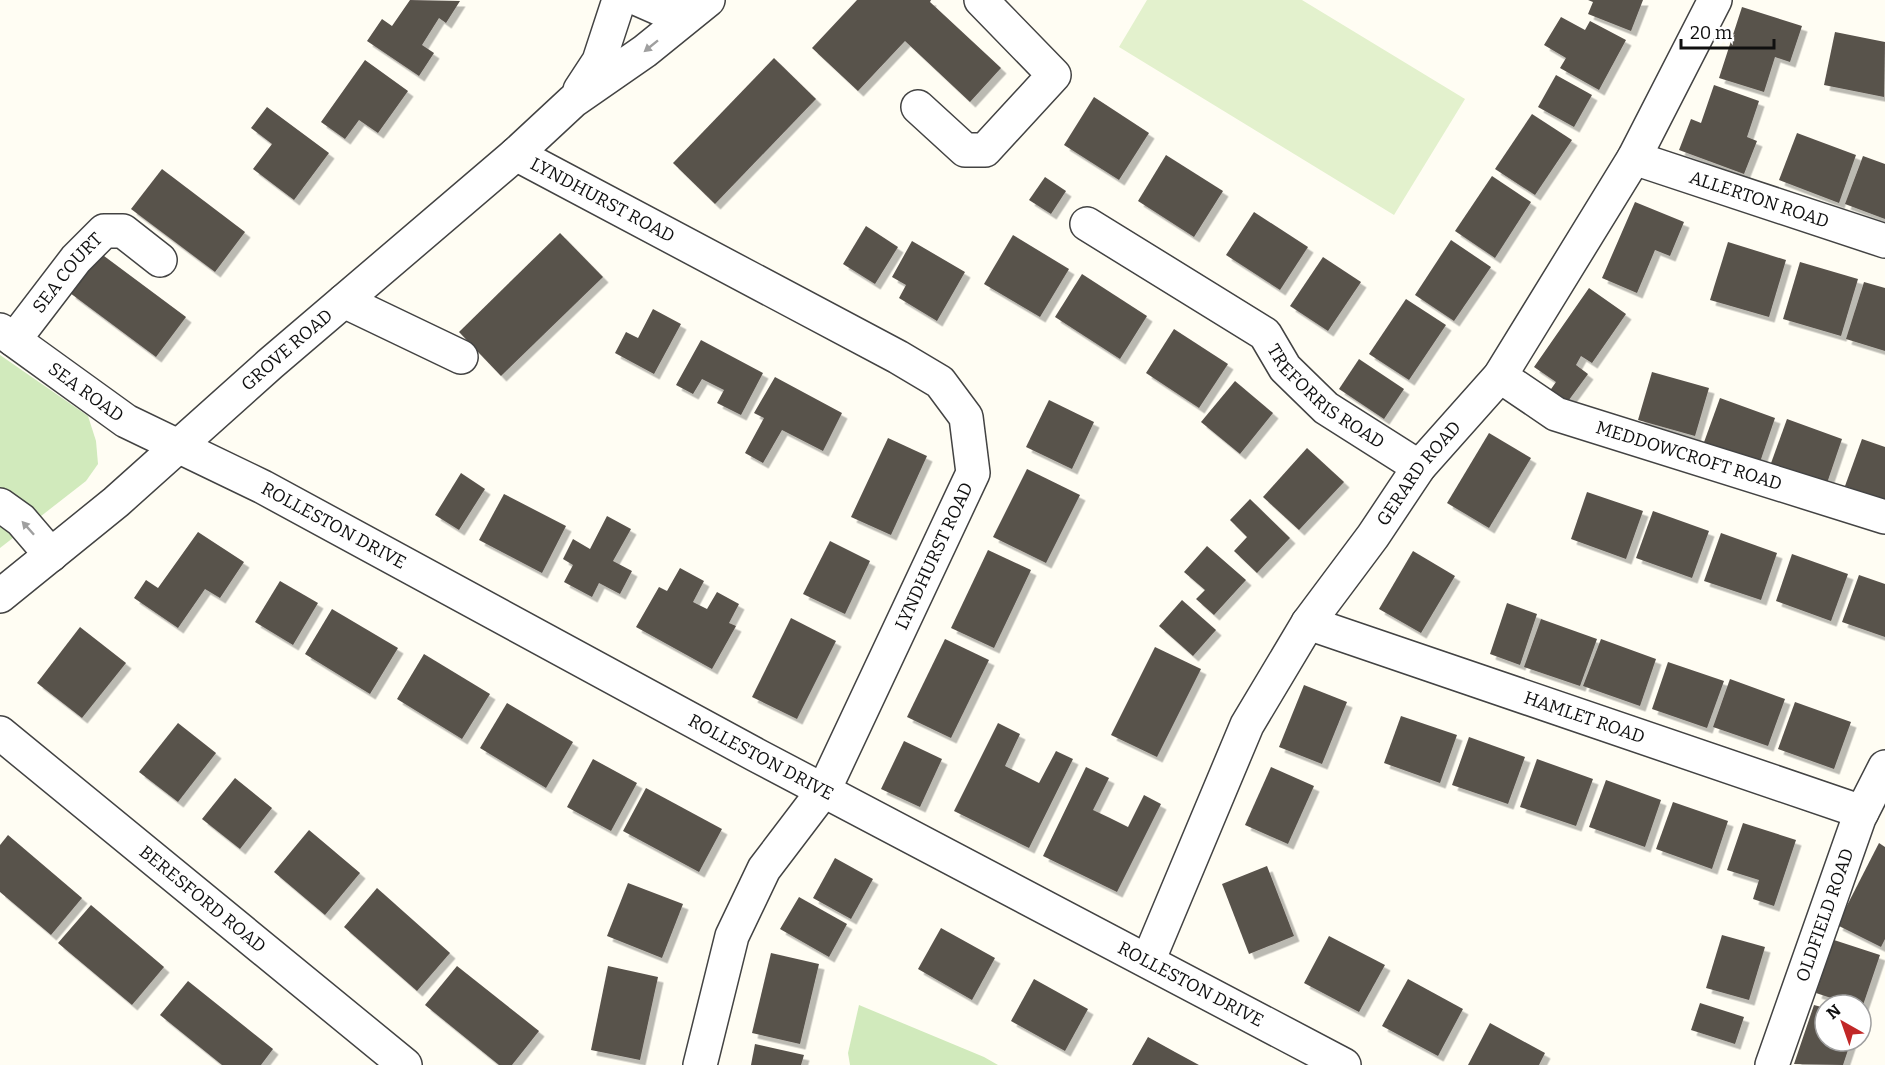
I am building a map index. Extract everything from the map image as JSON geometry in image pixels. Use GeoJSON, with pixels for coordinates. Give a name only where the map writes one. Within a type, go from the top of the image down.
{"type":"FeatureCollection","features":[{"type":"Feature","properties":{"kind":"street","name":"GROVE ROAD"},"geometry":{"type":"LineString","coordinates":[[573,101],[599,61],[620,0]]}},
{"type":"Feature","properties":{"kind":"street"},"geometry":{"type":"LineString","coordinates":[[640,0],[665,10],[702,4]]}},
{"type":"Feature","properties":{"kind":"street"},"geometry":{"type":"LineString","coordinates":[[918,107],[965,150],[985,150],[1054,75],[981,0]]}},
{"type":"Feature","properties":{"kind":"street","name":"GERARD ROAD"},"geometry":{"type":"LineString","coordinates":[[1148,960],[1247,725],[1308,623],[1373,536],[1419,467],[1500,376],[1634,158],[1715,0]]}},
{"type":"Feature","properties":{"kind":"street","name":"GROVE ROAD"},"geometry":{"type":"LineString","coordinates":[[0,596],[179,446],[516,154],[573,101],[645,51],[702,4]]}},
{"type":"Feature","properties":{"kind":"street","name":"LYNDHURST ROAD"},"geometry":{"type":"LineString","coordinates":[[516,154],[898,357],[940,382],[966,417],[973,473],[824,790],[764,869],[732,936],[700,1065]]}},
{"type":"Feature","properties":{"kind":"street","name":"ALLERTON ROAD"},"geometry":{"type":"LineString","coordinates":[[1634,158],[1885,241]]}},
{"type":"Feature","properties":{"kind":"street","name":"TREFORRIS ROAD"},"geometry":{"type":"LineString","coordinates":[[1087,224],[1265,334],[1285,368],[1326,408],[1419,467]]}},
{"type":"Feature","properties":{"kind":"street","name":"SEA COURT"},"geometry":{"type":"LineString","coordinates":[[7,335],[104,231],[123,231],[160,260]]}},
{"type":"Feature","properties":{"kind":"street"},"geometry":{"type":"LineString","coordinates":[[344,301],[461,357]]}},
{"type":"Feature","properties":{"kind":"street","name":"SEA ROAD"},"geometry":{"type":"LineString","coordinates":[[7,335],[126,421],[179,446]]}},
{"type":"Feature","properties":{"kind":"street","name":"MEDDOWCROFT ROAD"},"geometry":{"type":"LineString","coordinates":[[1500,376],[1556,414],[1885,517]]}},
{"type":"Feature","properties":{"kind":"street","name":"ROLLESTON DRIVE"},"geometry":{"type":"LineString","coordinates":[[179,446],[263,488],[824,790],[1344,1065]]}},
{"type":"Feature","properties":{"kind":"street"},"geometry":{"type":"LineString","coordinates":[[0,505],[21,520],[51,555]]}},
{"type":"Feature","properties":{"kind":"street","name":"HAMLET ROAD"},"geometry":{"type":"LineString","coordinates":[[1308,623],[1862,812]]}},
{"type":"Feature","properties":{"kind":"street","name":"BERESFORD ROAD"},"geometry":{"type":"LineString","coordinates":[[0,733],[405,1065]]}},
{"type":"Feature","properties":{"kind":"street","name":"OLDFIELD ROAD"},"geometry":{"type":"LineString","coordinates":[[1772,1065],[1862,812],[1885,767]]}},
{"type":"Feature","properties":{"kind":"green space"},"geometry":{"type":"Polygon","coordinates":[[[1147,0],[1302,0],[1465,99],[1394,215],[1119,47],[1147,0]]]}},
{"type":"Feature","properties":{"kind":"green space"},"geometry":{"type":"Polygon","coordinates":[[[0,355],[88,416],[96,441],[98,464],[86,481],[0,548],[0,355]]]}},
{"type":"Feature","properties":{"kind":"green space"},"geometry":{"type":"Polygon","coordinates":[[[859,1005],[998,1065],[850,1065],[848,1053],[859,1005]]]}},
{"type":"Feature","properties":{"kind":"building"},"geometry":{"type":"Polygon","coordinates":[[[410,0],[460,1],[446,23],[439,18],[422,45],[434,53],[419,76],[367,41],[382,19],[392,26],[410,0]]]}},
{"type":"Feature","properties":{"kind":"building"},"geometry":{"type":"Polygon","coordinates":[[[857,0],[931,0],[930,2],[1001,68],[970,102],[905,41],[858,91],[812,48],[857,0]]]}},
{"type":"Feature","properties":{"kind":"building"},"geometry":{"type":"Polygon","coordinates":[[[1588,0],[1643,0],[1631,31],[1588,14],[1593,2],[1588,0]]]}},
{"type":"Feature","properties":{"kind":"building"},"geometry":{"type":"Polygon","coordinates":[[[1742,7],[1802,26],[1790,62],[1775,57],[1764,92],[1719,78],[1742,7]]]}},
{"type":"Feature","properties":{"kind":"building"},"geometry":{"type":"Polygon","coordinates":[[[1561,17],[1585,30],[1590,21],[1626,40],[1599,90],[1560,68],[1566,58],[1544,45],[1561,17]]]}},
{"type":"Feature","properties":{"kind":"building"},"geometry":{"type":"Polygon","coordinates":[[[1835,32],[1885,42],[1884,97],[1824,85],[1835,32]]]}},
{"type":"Feature","properties":{"kind":"building"},"geometry":{"type":"Polygon","coordinates":[[[774,58],[816,99],[715,204],[673,163],[774,58]]]}},
{"type":"Feature","properties":{"kind":"building"},"geometry":{"type":"Polygon","coordinates":[[[365,60],[408,91],[378,133],[359,120],[345,139],[321,122],[365,60]]]}},
{"type":"Feature","properties":{"kind":"building"},"geometry":{"type":"Polygon","coordinates":[[[1556,75],[1592,95],[1574,127],[1538,107],[1556,75]]]}},
{"type":"Feature","properties":{"kind":"building"},"geometry":{"type":"Polygon","coordinates":[[[1714,85],[1759,101],[1747,137],[1757,141],[1744,174],[1679,150],[1691,119],[1701,123],[1714,85]]]}},
{"type":"Feature","properties":{"kind":"building"},"geometry":{"type":"Polygon","coordinates":[[[1094,97],[1149,133],[1119,180],[1064,145],[1094,97]]]}},
{"type":"Feature","properties":{"kind":"building"},"geometry":{"type":"Polygon","coordinates":[[[267,107],[329,153],[294,200],[253,169],[272,144],[251,128],[267,107]]]}},
{"type":"Feature","properties":{"kind":"building"},"geometry":{"type":"Polygon","coordinates":[[[1532,114],[1572,140],[1535,195],[1495,169],[1532,114]]]}},
{"type":"Feature","properties":{"kind":"building"},"geometry":{"type":"Polygon","coordinates":[[[1797,133],[1856,155],[1839,203],[1779,180],[1797,133]]]}},
{"type":"Feature","properties":{"kind":"building"},"geometry":{"type":"Polygon","coordinates":[[[1166,155],[1223,191],[1194,237],[1138,201],[1166,155]]]}},
{"type":"Feature","properties":{"kind":"building"},"geometry":{"type":"Polygon","coordinates":[[[1863,156],[1885,164],[1885,219],[1845,204],[1863,156]]]}},
{"type":"Feature","properties":{"kind":"building"},"geometry":{"type":"Polygon","coordinates":[[[162,169],[245,232],[215,272],[131,209],[162,169]]]}},
{"type":"Feature","properties":{"kind":"building"},"geometry":{"type":"Polygon","coordinates":[[[1492,176],[1531,202],[1495,258],[1455,231],[1492,176]]]}},
{"type":"Feature","properties":{"kind":"building"},"geometry":{"type":"Polygon","coordinates":[[[1045,177],[1066,191],[1051,214],[1029,200],[1045,177]]]}},
{"type":"Feature","properties":{"kind":"building"},"geometry":{"type":"Polygon","coordinates":[[[1635,202],[1684,222],[1670,256],[1655,250],[1637,293],[1602,278],[1635,202]]]}},
{"type":"Feature","properties":{"kind":"building"},"geometry":{"type":"Polygon","coordinates":[[[1254,212],[1308,247],[1280,290],[1226,255],[1254,212]]]}},
{"type":"Feature","properties":{"kind":"building"},"geometry":{"type":"Polygon","coordinates":[[[866,226],[898,247],[875,284],[843,264],[866,226]]]}},
{"type":"Feature","properties":{"kind":"building"},"geometry":{"type":"Polygon","coordinates":[[[560,233],[603,277],[501,376],[459,332],[560,233]]]}},
{"type":"Feature","properties":{"kind":"building"},"geometry":{"type":"Polygon","coordinates":[[[1013,235],[1069,269],[1040,317],[984,284],[1013,235]]]}},
{"type":"Feature","properties":{"kind":"building"},"geometry":{"type":"Polygon","coordinates":[[[1451,240],[1491,267],[1454,321],[1415,295],[1451,240]]]}},
{"type":"Feature","properties":{"kind":"building"},"geometry":{"type":"Polygon","coordinates":[[[912,241],[965,272],[937,321],[899,298],[906,285],[892,277],[912,241]]]}},
{"type":"Feature","properties":{"kind":"building"},"geometry":{"type":"Polygon","coordinates":[[[1728,242],[1786,260],[1769,317],[1710,300],[1728,242]]]}},
{"type":"Feature","properties":{"kind":"building"},"geometry":{"type":"Polygon","coordinates":[[[100,253],[186,317],[156,357],[70,293],[100,253]]]}},
{"type":"Feature","properties":{"kind":"building"},"geometry":{"type":"Polygon","coordinates":[[[1323,257],[1361,282],[1328,331],[1290,306],[1323,257]]]}},
{"type":"Feature","properties":{"kind":"building"},"geometry":{"type":"Polygon","coordinates":[[[1800,262],[1858,279],[1841,336],[1783,319],[1800,262]]]}},
{"type":"Feature","properties":{"kind":"building"},"geometry":{"type":"Polygon","coordinates":[[[1082,274],[1147,316],[1120,359],[1055,317],[1082,274]]]}},
{"type":"Feature","properties":{"kind":"building"},"geometry":{"type":"Polygon","coordinates":[[[1864,282],[1885,288],[1885,351],[1846,339],[1864,282]]]}},
{"type":"Feature","properties":{"kind":"building"},"geometry":{"type":"Polygon","coordinates":[[[1589,288],[1626,314],[1592,363],[1581,356],[1576,365],[1588,374],[1566,404],[1549,392],[1556,382],[1534,367],[1589,288]]]}},
{"type":"Feature","properties":{"kind":"building"},"geometry":{"type":"Polygon","coordinates":[[[1406,299],[1446,325],[1409,380],[1369,354],[1406,299]]]}},
{"type":"Feature","properties":{"kind":"building"},"geometry":{"type":"Polygon","coordinates":[[[653,309],[681,324],[654,374],[615,353],[626,332],[638,338],[653,309]]]}},
{"type":"Feature","properties":{"kind":"building"},"geometry":{"type":"Polygon","coordinates":[[[1174,329],[1228,364],[1199,408],[1146,373],[1174,329]]]}},
{"type":"Feature","properties":{"kind":"building"},"geometry":{"type":"Polygon","coordinates":[[[701,340],[763,373],[741,415],[717,403],[724,390],[702,379],[693,394],[676,385],[701,340]]]}},
{"type":"Feature","properties":{"kind":"building"},"geometry":{"type":"Polygon","coordinates":[[[1359,359],[1404,389],[1384,419],[1339,389],[1359,359]]]}},
{"type":"Feature","properties":{"kind":"building"},"geometry":{"type":"Polygon","coordinates":[[[1652,372],[1709,388],[1695,436],[1638,420],[1652,372]]]}},
{"type":"Feature","properties":{"kind":"building"},"geometry":{"type":"Polygon","coordinates":[[[775,377],[842,413],[823,451],[782,430],[763,463],[745,453],[764,418],[754,413],[775,377]]]}},
{"type":"Feature","properties":{"kind":"building"},"geometry":{"type":"Polygon","coordinates":[[[1235,381],[1273,413],[1240,454],[1201,422],[1235,381]]]}},
{"type":"Feature","properties":{"kind":"building"},"geometry":{"type":"Polygon","coordinates":[[[1720,398],[1775,418],[1759,465],[1703,445],[1720,398]]]}},
{"type":"Feature","properties":{"kind":"building"},"geometry":{"type":"Polygon","coordinates":[[[1049,400],[1094,422],[1072,469],[1026,447],[1049,400]]]}},
{"type":"Feature","properties":{"kind":"building"},"geometry":{"type":"Polygon","coordinates":[[[1787,419],[1842,439],[1826,486],[1770,466],[1787,419]]]}},
{"type":"Feature","properties":{"kind":"building"},"geometry":{"type":"Polygon","coordinates":[[[1489,433],[1531,458],[1489,528],[1447,503],[1489,433]]]}},
{"type":"Feature","properties":{"kind":"building"},"geometry":{"type":"Polygon","coordinates":[[[888,438],[927,456],[891,535],[851,517],[888,438]]]}},
{"type":"Feature","properties":{"kind":"building"},"geometry":{"type":"Polygon","coordinates":[[[1862,439],[1885,447],[1885,501],[1845,486],[1862,439]]]}},
{"type":"Feature","properties":{"kind":"building"},"geometry":{"type":"Polygon","coordinates":[[[1307,448],[1344,482],[1299,530],[1263,497],[1307,448]]]}},
{"type":"Feature","properties":{"kind":"building"},"geometry":{"type":"Polygon","coordinates":[[[1027,469],[1080,495],[1046,563],[993,537],[1027,469]]]}},
{"type":"Feature","properties":{"kind":"building"},"geometry":{"type":"Polygon","coordinates":[[[461,473],[485,489],[459,530],[435,515],[461,473]]]}},
{"type":"Feature","properties":{"kind":"building"},"geometry":{"type":"Polygon","coordinates":[[[1587,492],[1643,511],[1626,559],[1571,539],[1587,492]]]}},
{"type":"Feature","properties":{"kind":"building"},"geometry":{"type":"Polygon","coordinates":[[[504,494],[566,526],[542,573],[479,540],[504,494]]]}},
{"type":"Feature","properties":{"kind":"building"},"geometry":{"type":"Polygon","coordinates":[[[1250,499],[1290,538],[1257,573],[1234,551],[1247,537],[1230,520],[1250,499]]]}},
{"type":"Feature","properties":{"kind":"building"},"geometry":{"type":"Polygon","coordinates":[[[1653,511],[1709,531],[1692,578],[1636,558],[1653,511]]]}},
{"type":"Feature","properties":{"kind":"building"},"geometry":{"type":"Polygon","coordinates":[[[607,516],[631,529],[613,561],[632,571],[620,594],[599,583],[592,597],[564,582],[573,565],[563,559],[573,539],[590,549],[607,516]]]}},
{"type":"Feature","properties":{"kind":"building"},"geometry":{"type":"Polygon","coordinates":[[[198,532],[244,562],[220,598],[205,589],[178,628],[134,598],[146,580],[158,588],[198,532]]]}},
{"type":"Feature","properties":{"kind":"building"},"geometry":{"type":"Polygon","coordinates":[[[1721,533],[1777,553],[1761,600],[1704,581],[1721,533]]]}},
{"type":"Feature","properties":{"kind":"building"},"geometry":{"type":"Polygon","coordinates":[[[830,541],[870,561],[845,614],[803,594],[830,541]]]}},
{"type":"Feature","properties":{"kind":"building"},"geometry":{"type":"Polygon","coordinates":[[[1207,546],[1246,580],[1214,615],[1196,599],[1205,590],[1184,572],[1207,546]]]}},
{"type":"Feature","properties":{"kind":"building"},"geometry":{"type":"Polygon","coordinates":[[[988,550],[1031,570],[994,648],[951,628],[988,550]]]}},
{"type":"Feature","properties":{"kind":"building"},"geometry":{"type":"Polygon","coordinates":[[[1413,551],[1455,576],[1421,633],[1379,609],[1413,551]]]}},
{"type":"Feature","properties":{"kind":"building"},"geometry":{"type":"Polygon","coordinates":[[[1792,554],[1848,574],[1831,621],[1776,601],[1792,554]]]}},
{"type":"Feature","properties":{"kind":"building"},"geometry":{"type":"Polygon","coordinates":[[[680,568],[704,581],[693,602],[707,609],[717,592],[739,604],[729,623],[736,626],[712,669],[636,627],[659,587],[667,591],[680,568]]]}},
{"type":"Feature","properties":{"kind":"building"},"geometry":{"type":"Polygon","coordinates":[[[1859,575],[1885,584],[1885,637],[1842,622],[1859,575]]]}},
{"type":"Feature","properties":{"kind":"building"},"geometry":{"type":"Polygon","coordinates":[[[280,581],[318,603],[293,645],[255,622],[280,581]]]}},
{"type":"Feature","properties":{"kind":"building"},"geometry":{"type":"Polygon","coordinates":[[[1182,600],[1216,630],[1193,656],[1159,626],[1182,600]]]}},
{"type":"Feature","properties":{"kind":"building"},"geometry":{"type":"Polygon","coordinates":[[[1507,603],[1537,614],[1520,665],[1490,654],[1507,603]]]}},
{"type":"Feature","properties":{"kind":"building"},"geometry":{"type":"Polygon","coordinates":[[[332,609],[398,648],[370,694],[305,654],[332,609]]]}},
{"type":"Feature","properties":{"kind":"building"},"geometry":{"type":"Polygon","coordinates":[[[791,618],[836,641],[797,719],[752,697],[791,618]]]}},
{"type":"Feature","properties":{"kind":"building"},"geometry":{"type":"Polygon","coordinates":[[[1541,619],[1597,639],[1580,686],[1524,667],[1541,619]]]}},
{"type":"Feature","properties":{"kind":"building"},"geometry":{"type":"Polygon","coordinates":[[[80,627],[126,663],[82,718],[37,683],[80,627]]]}},
{"type":"Feature","properties":{"kind":"building"},"geometry":{"type":"Polygon","coordinates":[[[945,639],[989,660],[951,738],[907,717],[945,639]]]}},
{"type":"Feature","properties":{"kind":"building"},"geometry":{"type":"Polygon","coordinates":[[[1601,639],[1656,659],[1640,706],[1583,686],[1601,639]]]}},
{"type":"Feature","properties":{"kind":"building"},"geometry":{"type":"Polygon","coordinates":[[[1155,647],[1201,669],[1157,757],[1111,735],[1155,647]]]}},
{"type":"Feature","properties":{"kind":"building"},"geometry":{"type":"Polygon","coordinates":[[[424,654],[490,694],[462,739],[397,699],[424,654]]]}},
{"type":"Feature","properties":{"kind":"building"},"geometry":{"type":"Polygon","coordinates":[[[1668,662],[1724,681],[1707,728],[1652,709],[1668,662]]]}},
{"type":"Feature","properties":{"kind":"building"},"geometry":{"type":"Polygon","coordinates":[[[1730,679],[1785,699],[1768,746],[1713,727],[1730,679]]]}},
{"type":"Feature","properties":{"kind":"building"},"geometry":{"type":"Polygon","coordinates":[[[1304,685],[1347,702],[1322,764],[1279,747],[1304,685]]]}},
{"type":"Feature","properties":{"kind":"building"},"geometry":{"type":"Polygon","coordinates":[[[1795,702],[1851,722],[1834,769],[1778,749],[1795,702]]]}},
{"type":"Feature","properties":{"kind":"building"},"geometry":{"type":"Polygon","coordinates":[[[507,703],[573,742],[546,788],[480,748],[507,703]]]}},
{"type":"Feature","properties":{"kind":"building"},"geometry":{"type":"Polygon","coordinates":[[[1401,716],[1457,735],[1440,783],[1384,763],[1401,716]]]}},
{"type":"Feature","properties":{"kind":"building"},"geometry":{"type":"Polygon","coordinates":[[[178,723],[216,753],[178,802],[139,772],[178,723]]]}},
{"type":"Feature","properties":{"kind":"building"},"geometry":{"type":"Polygon","coordinates":[[[998,723],[1020,734],[1005,766],[1039,783],[1056,751],[1073,759],[1029,848],[954,811],[998,723]]]}},
{"type":"Feature","properties":{"kind":"building"},"geometry":{"type":"Polygon","coordinates":[[[1469,737],[1525,757],[1508,804],[1452,785],[1469,737]]]}},
{"type":"Feature","properties":{"kind":"building"},"geometry":{"type":"Polygon","coordinates":[[[904,741],[942,759],[920,807],[881,789],[904,741]]]}},
{"type":"Feature","properties":{"kind":"building"},"geometry":{"type":"Polygon","coordinates":[[[593,759],[637,783],[611,831],[567,807],[593,759]]]}},
{"type":"Feature","properties":{"kind":"building"},"geometry":{"type":"Polygon","coordinates":[[[1537,759],[1593,779],[1576,826],[1520,807],[1537,759]]]}},
{"type":"Feature","properties":{"kind":"building"},"geometry":{"type":"Polygon","coordinates":[[[1086,767],[1109,778],[1093,810],[1128,827],[1144,795],[1161,804],[1117,892],[1043,856],[1086,767]]]}},
{"type":"Feature","properties":{"kind":"building"},"geometry":{"type":"Polygon","coordinates":[[[1271,767],[1314,786],[1288,844],[1245,825],[1271,767]]]}},
{"type":"Feature","properties":{"kind":"building"},"geometry":{"type":"Polygon","coordinates":[[[235,778],[272,808],[240,849],[202,819],[235,778]]]}},
{"type":"Feature","properties":{"kind":"building"},"geometry":{"type":"Polygon","coordinates":[[[1606,780],[1661,800],[1645,847],[1589,827],[1606,780]]]}},
{"type":"Feature","properties":{"kind":"building"},"geometry":{"type":"Polygon","coordinates":[[[646,788],[722,829],[699,872],[623,831],[646,788]]]}},
{"type":"Feature","properties":{"kind":"building"},"geometry":{"type":"Polygon","coordinates":[[[1673,802],[1728,821],[1712,869],[1656,849],[1673,802]]]}},
{"type":"Feature","properties":{"kind":"building"},"geometry":{"type":"Polygon","coordinates":[[[1743,823],[1796,840],[1774,906],[1753,899],[1759,880],[1727,870],[1743,823]]]}},
{"type":"Feature","properties":{"kind":"building"},"geometry":{"type":"Polygon","coordinates":[[[309,830],[360,873],[325,915],[274,872],[309,830]]]}},
{"type":"Feature","properties":{"kind":"building"},"geometry":{"type":"Polygon","coordinates":[[[8,835],[82,898],[51,935],[0,892],[0,845],[8,835]]]}},
{"type":"Feature","properties":{"kind":"building"},"geometry":{"type":"Polygon","coordinates":[[[1879,843],[1885,847],[1885,939],[1881,947],[1837,925],[1879,843]]]}},
{"type":"Feature","properties":{"kind":"building"},"geometry":{"type":"Polygon","coordinates":[[[835,858],[873,879],[851,919],[813,898],[835,858]]]}},
{"type":"Feature","properties":{"kind":"building"},"geometry":{"type":"Polygon","coordinates":[[[1267,866],[1294,936],[1249,954],[1222,884],[1267,866]]]}},
{"type":"Feature","properties":{"kind":"building"},"geometry":{"type":"Polygon","coordinates":[[[628,883],[683,904],[662,958],[607,936],[628,883]]]}},
{"type":"Feature","properties":{"kind":"building"},"geometry":{"type":"Polygon","coordinates":[[[377,888],[450,953],[417,991],[344,927],[377,888]]]}},
{"type":"Feature","properties":{"kind":"building"},"geometry":{"type":"Polygon","coordinates":[[[799,897],[847,924],[829,957],[780,929],[799,897]]]}},
{"type":"Feature","properties":{"kind":"building"},"geometry":{"type":"Polygon","coordinates":[[[91,905],[164,967],[132,1005],[58,943],[91,905]]]}},
{"type":"Feature","properties":{"kind":"building"},"geometry":{"type":"Polygon","coordinates":[[[941,928],[995,958],[972,1000],[918,969],[941,928]]]}},
{"type":"Feature","properties":{"kind":"building"},"geometry":{"type":"Polygon","coordinates":[[[1722,935],[1765,947],[1749,1000],[1706,988],[1722,935]]]}},
{"type":"Feature","properties":{"kind":"building"},"geometry":{"type":"Polygon","coordinates":[[[1329,936],[1385,965],[1359,1012],[1304,983],[1329,936]]]}},
{"type":"Feature","properties":{"kind":"building"},"geometry":{"type":"Polygon","coordinates":[[[1834,940],[1880,955],[1867,993],[1816,993],[1834,940]]]}},
{"type":"Feature","properties":{"kind":"building"},"geometry":{"type":"Polygon","coordinates":[[[771,953],[819,964],[800,1044],[752,1033],[771,953]]]}},
{"type":"Feature","properties":{"kind":"building"},"geometry":{"type":"Polygon","coordinates":[[[457,966],[539,1031],[512,1065],[499,1065],[425,1005],[457,966]]]}},
{"type":"Feature","properties":{"kind":"building"},"geometry":{"type":"Polygon","coordinates":[[[608,966],[658,977],[640,1060],[591,1050],[608,966]]]}},
{"type":"Feature","properties":{"kind":"building"},"geometry":{"type":"Polygon","coordinates":[[[1034,979],[1088,1009],[1065,1051],[1011,1021],[1034,979]]]}},
{"type":"Feature","properties":{"kind":"building"},"geometry":{"type":"Polygon","coordinates":[[[1408,979],[1463,1009],[1438,1056],[1382,1026],[1408,979]]]}},
{"type":"Feature","properties":{"kind":"building"},"geometry":{"type":"Polygon","coordinates":[[[188,981],[273,1049],[261,1065],[222,1065],[160,1015],[188,981]]]}},
{"type":"Feature","properties":{"kind":"building"},"geometry":{"type":"Polygon","coordinates":[[[1700,1003],[1744,1017],[1735,1044],[1691,1030],[1700,1003]]]}},
{"type":"Feature","properties":{"kind":"building"},"geometry":{"type":"Polygon","coordinates":[[[1813,1008],[1813,1053],[1847,1053],[1843,1065],[1794,1064],[1813,1008]]]}},
{"type":"Feature","properties":{"kind":"building"},"geometry":{"type":"Polygon","coordinates":[[[1490,1023],[1545,1053],[1539,1065],[1468,1065],[1490,1023]]]}},
{"type":"Feature","properties":{"kind":"building"},"geometry":{"type":"Polygon","coordinates":[[[1148,1037],[1175,1052],[1199,1065],[1132,1065],[1148,1037]]]}},
{"type":"Feature","properties":{"kind":"building"},"geometry":{"type":"Polygon","coordinates":[[[755,1044],[804,1055],[801,1065],[751,1065],[755,1044]]]}}]}
